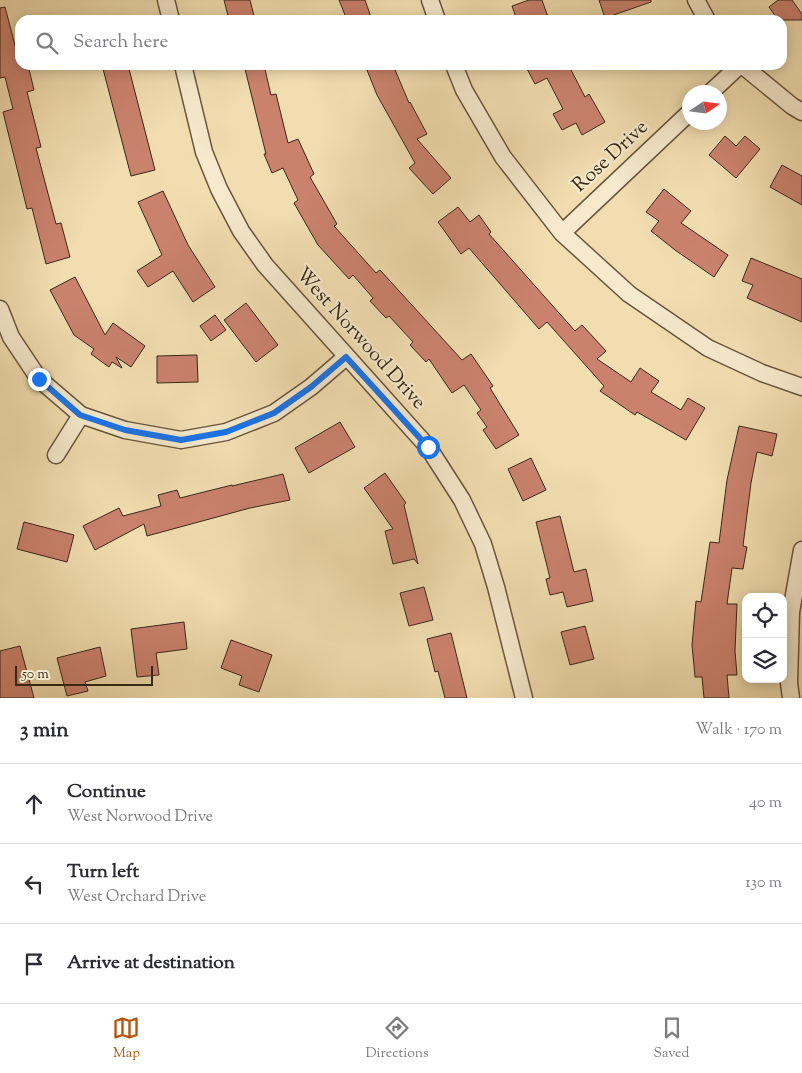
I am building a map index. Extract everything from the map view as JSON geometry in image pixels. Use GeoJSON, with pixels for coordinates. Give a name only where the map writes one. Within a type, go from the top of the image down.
{"type":"FeatureCollection","features":[{"type":"Feature","properties":{"kind":"street"},"geometry":{"type":"LineString","coordinates":[[166,0],[170,15]]}},
{"type":"Feature","properties":{"kind":"street"},"geometry":{"type":"LineString","coordinates":[[430,0],[435,15]]}},
{"type":"Feature","properties":{"kind":"street"},"geometry":{"type":"LineString","coordinates":[[696,0],[704,15]]}},
{"type":"Feature","properties":{"kind":"street","name":"West Norwood Drive"},"geometry":{"type":"LineString","coordinates":[[184,70],[204,152],[219,189],[241,231],[265,265],[428,447],[462,500],[483,544],[524,698]]}},
{"type":"Feature","properties":{"kind":"street"},"geometry":{"type":"LineString","coordinates":[[456,70],[464,90],[503,157],[562,233],[629,294],[708,348],[762,373],[802,387]]}},
{"type":"Feature","properties":{"kind":"street"},"geometry":{"type":"LineString","coordinates":[[719,85],[735,70]]}},
{"type":"Feature","properties":{"kind":"street"},"geometry":{"type":"LineString","coordinates":[[747,70],[802,112]]}},
{"type":"Feature","properties":{"kind":"street","name":"Rose Drive"},"geometry":{"type":"LineString","coordinates":[[562,233],[682,120]]}},
{"type":"Feature","properties":{"kind":"street"},"geometry":{"type":"LineString","coordinates":[[0,309],[11,337],[39,379],[80,415],[125,430],[181,440],[226,432],[274,413],[311,387],[346,357]]}},
{"type":"Feature","properties":{"kind":"street"},"geometry":{"type":"LineString","coordinates":[[56,455],[80,415]]}},
{"type":"Feature","properties":{"kind":"street"},"geometry":{"type":"LineString","coordinates":[[794,688],[790,612],[802,550]]}},
{"type":"Feature","properties":{"kind":"building"},"geometry":{"type":"Polygon","coordinates":[[[224,0],[250,0],[254,15],[228,15],[224,0]]]}},
{"type":"Feature","properties":{"kind":"building"},"geometry":{"type":"Polygon","coordinates":[[[339,0],[365,0],[370,15],[345,15],[339,0]]]}},
{"type":"Feature","properties":{"kind":"building"},"geometry":{"type":"Polygon","coordinates":[[[529,0],[542,0],[547,15],[515,15],[512,6],[529,0]]]}},
{"type":"Feature","properties":{"kind":"building"},"geometry":{"type":"Polygon","coordinates":[[[599,0],[651,0],[651,2],[614,15],[604,15],[599,0]]]}},
{"type":"Feature","properties":{"kind":"building"},"geometry":{"type":"Polygon","coordinates":[[[778,0],[792,0],[802,14],[802,20],[787,20],[787,15],[775,15],[769,7],[778,0]]]}},
{"type":"Feature","properties":{"kind":"building"},"geometry":{"type":"Polygon","coordinates":[[[5,7],[15,45],[15,70],[29,70],[34,90],[27,92],[41,147],[36,148],[56,224],[61,223],[70,257],[46,264],[32,208],[27,209],[3,112],[13,109],[5,77],[0,78],[0,8],[5,7]]]}},
{"type":"Feature","properties":{"kind":"building"},"geometry":{"type":"Polygon","coordinates":[[[103,70],[129,70],[155,170],[131,176],[103,70]]]}},
{"type":"Feature","properties":{"kind":"building"},"geometry":{"type":"Polygon","coordinates":[[[245,70],[265,70],[271,95],[276,94],[288,143],[298,139],[314,174],[310,177],[337,224],[334,226],[376,273],[380,270],[462,360],[471,354],[493,386],[490,388],[519,435],[496,449],[483,430],[487,427],[477,413],[481,410],[464,385],[452,393],[429,359],[426,362],[410,345],[413,342],[389,316],[386,318],[370,301],[373,298],[353,275],[349,279],[318,245],[294,203],[298,200],[283,168],[272,173],[264,154],[266,154],[245,70]]]}},
{"type":"Feature","properties":{"kind":"building"},"geometry":{"type":"Polygon","coordinates":[[[367,70],[395,70],[409,103],[427,134],[417,139],[451,178],[433,194],[409,168],[415,163],[377,95],[367,70]]]}},
{"type":"Feature","properties":{"kind":"building"},"geometry":{"type":"Polygon","coordinates":[[[528,70],[571,70],[585,97],[589,94],[605,122],[582,135],[576,123],[562,130],[553,114],[563,109],[547,78],[535,84],[528,70]]]}},
{"type":"Feature","properties":{"kind":"building"},"geometry":{"type":"Polygon","coordinates":[[[725,136],[736,146],[745,136],[760,149],[736,178],[709,155],[725,136]]]}},
{"type":"Feature","properties":{"kind":"building"},"geometry":{"type":"Polygon","coordinates":[[[782,165],[802,176],[802,205],[770,187],[782,165]]]}},
{"type":"Feature","properties":{"kind":"building"},"geometry":{"type":"Polygon","coordinates":[[[664,189],[691,211],[681,223],[728,255],[714,277],[651,231],[659,221],[646,212],[664,189]]]}},
{"type":"Feature","properties":{"kind":"building"},"geometry":{"type":"Polygon","coordinates":[[[163,191],[188,245],[215,287],[193,302],[173,271],[148,287],[137,271],[162,255],[138,202],[163,191]]]}},
{"type":"Feature","properties":{"kind":"building"},"geometry":{"type":"Polygon","coordinates":[[[458,207],[470,222],[479,215],[491,232],[489,234],[575,331],[582,325],[606,351],[597,359],[631,382],[640,368],[659,381],[651,392],[681,410],[688,398],[705,408],[686,440],[637,412],[635,415],[600,391],[604,386],[547,322],[539,329],[469,248],[461,254],[438,222],[458,207]]]}},
{"type":"Feature","properties":{"kind":"building"},"geometry":{"type":"Polygon","coordinates":[[[751,258],[802,279],[802,322],[747,298],[753,285],[742,281],[751,258]]]}},
{"type":"Feature","properties":{"kind":"building"},"geometry":{"type":"Polygon","coordinates":[[[75,277],[105,335],[113,323],[145,346],[131,367],[116,357],[122,368],[112,362],[109,367],[91,354],[94,349],[74,335],[50,290],[75,277]]]}},
{"type":"Feature","properties":{"kind":"building"},"geometry":{"type":"Polygon","coordinates":[[[246,303],[278,345],[256,362],[224,320],[246,303]]]}},
{"type":"Feature","properties":{"kind":"building"},"geometry":{"type":"Polygon","coordinates":[[[215,315],[226,330],[211,341],[200,326],[215,315]]]}},
{"type":"Feature","properties":{"kind":"building"},"geometry":{"type":"Polygon","coordinates":[[[197,355],[198,382],[157,383],[157,356],[197,355]]]}},
{"type":"Feature","properties":{"kind":"building"},"geometry":{"type":"Polygon","coordinates":[[[340,422],[355,447],[309,473],[295,448],[340,422]]]}},
{"type":"Feature","properties":{"kind":"building"},"geometry":{"type":"Polygon","coordinates":[[[739,426],[777,434],[772,456],[757,452],[743,546],[747,547],[743,569],[732,568],[727,604],[737,604],[735,651],[737,675],[727,675],[729,698],[704,698],[702,677],[695,677],[692,645],[696,601],[701,602],[710,542],[719,543],[727,480],[739,426]]]}},
{"type":"Feature","properties":{"kind":"building"},"geometry":{"type":"Polygon","coordinates":[[[531,458],[546,490],[523,501],[508,469],[531,458]]]}},
{"type":"Feature","properties":{"kind":"building"},"geometry":{"type":"Polygon","coordinates":[[[385,473],[406,503],[404,505],[418,564],[414,559],[393,564],[385,531],[393,529],[364,488],[385,473]]]}},
{"type":"Feature","properties":{"kind":"building"},"geometry":{"type":"Polygon","coordinates":[[[283,474],[290,500],[250,508],[147,536],[144,524],[95,550],[83,526],[119,508],[123,516],[161,506],[158,495],[177,490],[180,498],[283,474]]]}},
{"type":"Feature","properties":{"kind":"building"},"geometry":{"type":"Polygon","coordinates":[[[560,516],[574,572],[586,569],[593,601],[567,607],[563,592],[550,595],[546,579],[550,578],[536,522],[560,516]]]}},
{"type":"Feature","properties":{"kind":"building"},"geometry":{"type":"Polygon","coordinates":[[[24,522],[74,535],[67,562],[17,549],[24,522]]]}},
{"type":"Feature","properties":{"kind":"building"},"geometry":{"type":"Polygon","coordinates":[[[424,587],[433,620],[409,626],[400,593],[424,587]]]}},
{"type":"Feature","properties":{"kind":"building"},"geometry":{"type":"Polygon","coordinates":[[[184,622],[187,649],[156,653],[159,675],[137,677],[131,629],[184,622]]]}},
{"type":"Feature","properties":{"kind":"building"},"geometry":{"type":"Polygon","coordinates":[[[585,626],[594,659],[570,665],[561,632],[585,626]]]}},
{"type":"Feature","properties":{"kind":"building"},"geometry":{"type":"Polygon","coordinates":[[[451,633],[467,698],[445,698],[438,671],[435,672],[427,639],[451,633]]]}},
{"type":"Feature","properties":{"kind":"building"},"geometry":{"type":"Polygon","coordinates":[[[231,640],[272,655],[259,692],[239,685],[242,676],[221,668],[231,640]]]}},
{"type":"Feature","properties":{"kind":"building"},"geometry":{"type":"Polygon","coordinates":[[[20,646],[34,698],[0,698],[0,651],[20,646]]]}},
{"type":"Feature","properties":{"kind":"building"},"geometry":{"type":"Polygon","coordinates":[[[100,647],[106,676],[85,682],[88,691],[67,696],[57,658],[100,647]]]}},
{"type":"Feature","properties":{"kind":"route"},"geometry":{"type":"LineString","coordinates":[[39,379],[80,415],[125,430],[181,440],[226,432],[274,413],[311,387],[346,357],[428,447]]}}]}
